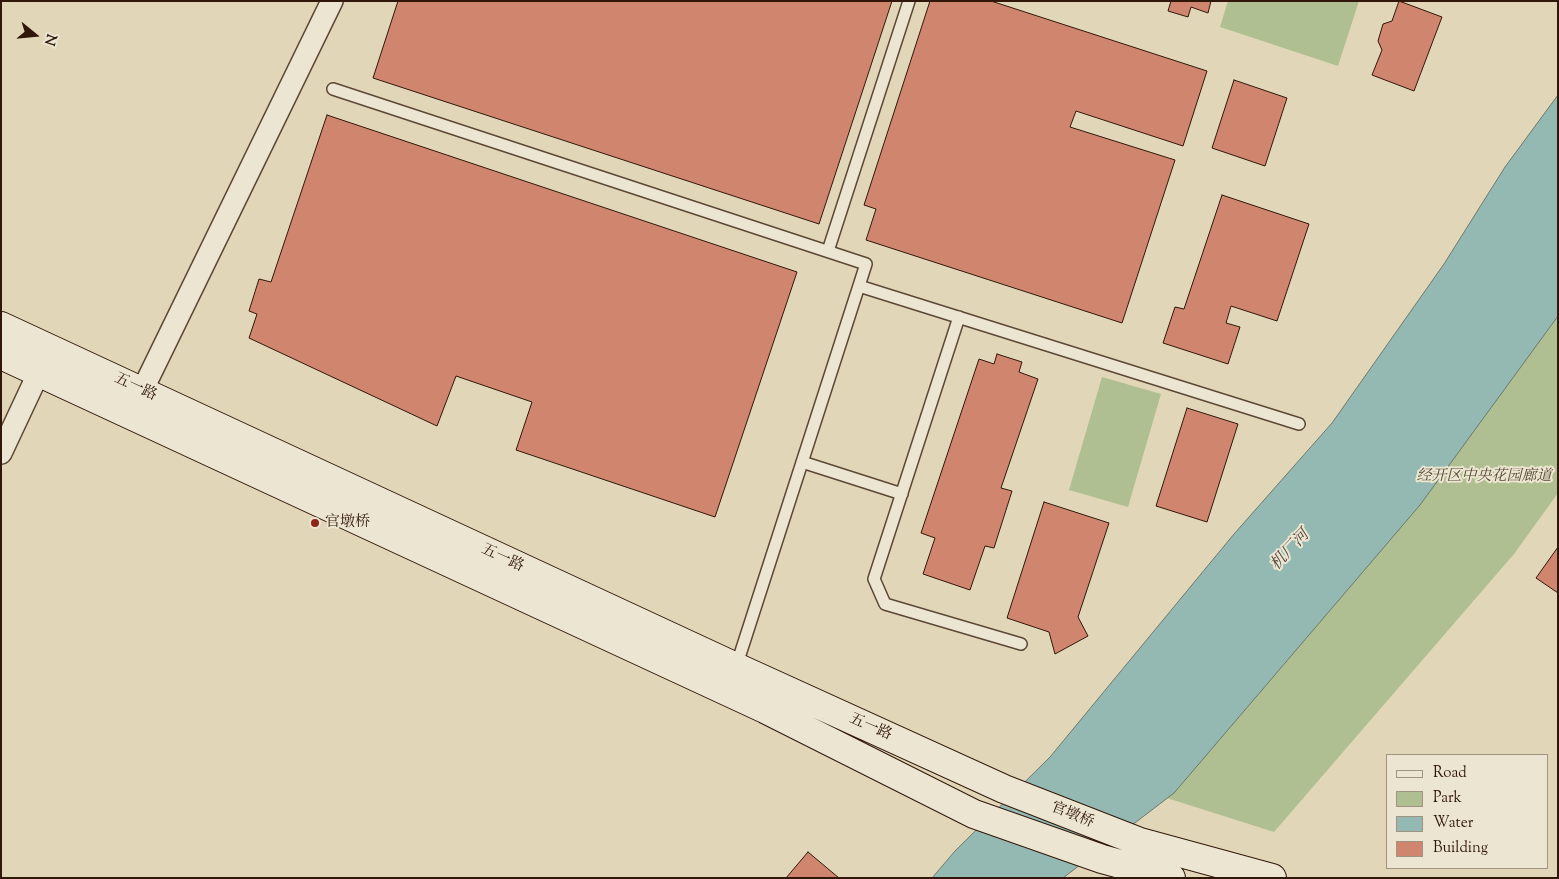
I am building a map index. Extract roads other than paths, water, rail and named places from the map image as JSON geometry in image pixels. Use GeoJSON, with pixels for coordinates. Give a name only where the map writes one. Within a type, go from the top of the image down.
{"type":"FeatureCollection","features":[{"type":"Feature","properties":{"kind":"main road","name":"五一路"},"geometry":{"type":"LineString","coordinates":[[1,326],[142,391],[732,680],[974,814]]}},
{"type":"Feature","properties":{"kind":"main road","name":"五一路"},"geometry":{"type":"LineString","coordinates":[[1,355],[732,680],[1004,789]]}},
{"type":"Feature","properties":{"kind":"main road","name":"官墩桥"},"geometry":{"type":"LineString","coordinates":[[1004,789],[1140,842],[1272,878]]}},
{"type":"Feature","properties":{"kind":"main road","name":"官墩桥"},"geometry":{"type":"LineString","coordinates":[[974,814],[1102,859],[1171,878]]}},
{"type":"Feature","properties":{"kind":"street"},"geometry":{"type":"LineString","coordinates":[[142,391],[332,1]]}},
{"type":"Feature","properties":{"kind":"street"},"geometry":{"type":"LineString","coordinates":[[1,453],[39,372]]}},
{"type":"Feature","properties":{"kind":"lane"},"geometry":{"type":"LineString","coordinates":[[828,251],[909,1]]}},
{"type":"Feature","properties":{"kind":"lane"},"geometry":{"type":"LineString","coordinates":[[333,89],[866,264],[732,680]]}},
{"type":"Feature","properties":{"kind":"lane"},"geometry":{"type":"LineString","coordinates":[[859,286],[1299,424]]}},
{"type":"Feature","properties":{"kind":"lane"},"geometry":{"type":"LineString","coordinates":[[959,317],[874,579],[885,604],[1021,644]]}},
{"type":"Feature","properties":{"kind":"lane"},"geometry":{"type":"LineString","coordinates":[[802,462],[902,494]]}},
{"type":"Feature","properties":{"kind":"water","name":"机厂河"},"geometry":{"type":"Polygon","coordinates":[[[1558,95],[1558,316],[1420,505],[1174,793],[1063,878],[932,878],[955,851],[1050,757],[1234,534],[1332,423],[1444,264],[1505,167],[1558,95]]]}},
{"type":"Feature","properties":{"kind":"place","name":"官墩桥"},"geometry":{"type":"Point","coordinates":[315,523]}},
{"type":"Feature","properties":{"kind":"park label","name":"经开区中央花园廊道"},"geometry":{"type":"Point","coordinates":[1484,477]}}]}
